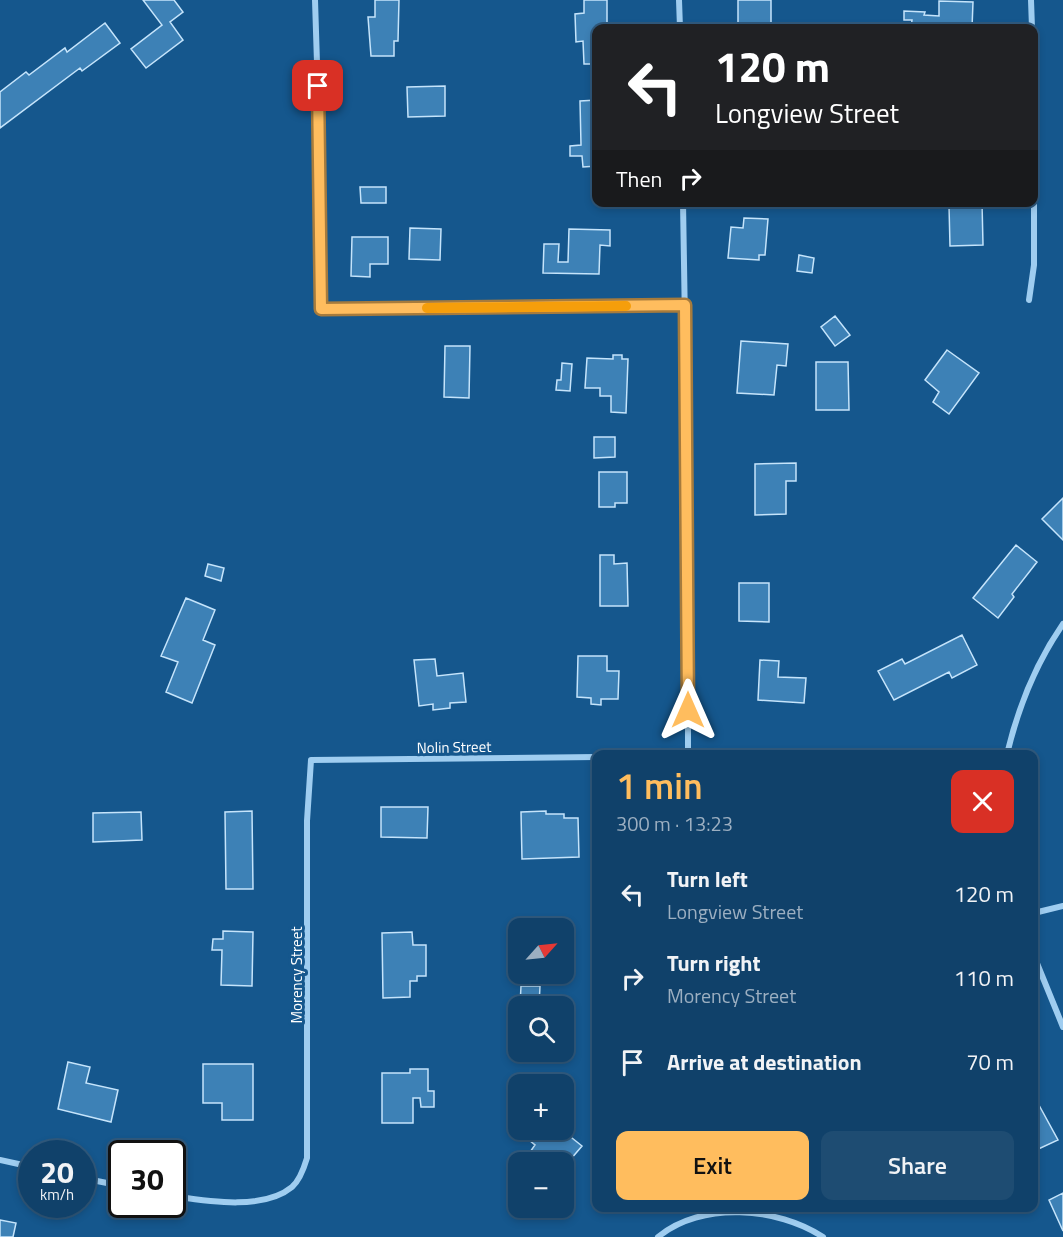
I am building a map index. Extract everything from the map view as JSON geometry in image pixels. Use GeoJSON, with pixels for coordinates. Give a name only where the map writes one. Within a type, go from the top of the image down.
{"type":"FeatureCollection","features":[{"type":"Feature","properties":{"kind":"street"},"geometry":{"type":"LineString","coordinates":[[315,0],[321,309],[685,305]]}},
{"type":"Feature","properties":{"kind":"street"},"geometry":{"type":"LineString","coordinates":[[679,0],[680,24]]}},
{"type":"Feature","properties":{"kind":"street"},"geometry":{"type":"LineString","coordinates":[[1031,0],[1032,24]]}},
{"type":"Feature","properties":{"kind":"street"},"geometry":{"type":"LineString","coordinates":[[683,207],[688,750]]}},
{"type":"Feature","properties":{"kind":"street"},"geometry":{"type":"LineString","coordinates":[[1029,300],[1034,264],[1034,207]]}},
{"type":"Feature","properties":{"kind":"street"},"geometry":{"type":"LineString","coordinates":[[1008,750],[1025,695],[1063,624]]}},
{"type":"Feature","properties":{"kind":"street","name":"Nolin Street"},"geometry":{"type":"LineString","coordinates":[[310,760],[592,758]]}},
{"type":"Feature","properties":{"kind":"street","name":"Morency Street"},"geometry":{"type":"LineString","coordinates":[[186,1197],[248,1201],[266,1198],[292,1186],[307,1158],[309,1140],[307,821],[310,760]]}},
{"type":"Feature","properties":{"kind":"street"},"geometry":{"type":"LineString","coordinates":[[1038,912],[1063,906]]}},
{"type":"Feature","properties":{"kind":"street"},"geometry":{"type":"LineString","coordinates":[[1038,966],[1063,1027]]}},
{"type":"Feature","properties":{"kind":"street"},"geometry":{"type":"LineString","coordinates":[[0,1160],[18,1164]]}},
{"type":"Feature","properties":{"kind":"street"},"geometry":{"type":"LineString","coordinates":[[658,1237],[684,1222],[730,1212],[790,1221],[823,1237]]}},
{"type":"Feature","properties":{"kind":"building"},"geometry":{"type":"Polygon","coordinates":[[[143,0],[174,0],[183,12],[170,22],[183,40],[146,68],[131,49],[162,25],[143,0]]]}},
{"type":"Feature","properties":{"kind":"building"},"geometry":{"type":"Polygon","coordinates":[[[375,0],[399,0],[398,41],[394,41],[394,56],[371,56],[368,17],[375,17],[375,0]]]}},
{"type":"Feature","properties":{"kind":"building"},"geometry":{"type":"Polygon","coordinates":[[[584,0],[607,0],[607,24],[592,24],[592,64],[584,64],[583,41],[576,42],[575,14],[584,13],[584,0]]]}},
{"type":"Feature","properties":{"kind":"building"},"geometry":{"type":"Polygon","coordinates":[[[738,0],[771,0],[771,24],[738,24],[738,0]]]}},
{"type":"Feature","properties":{"kind":"building"},"geometry":{"type":"Polygon","coordinates":[[[939,1],[973,2],[972,24],[912,24],[912,20],[904,20],[904,11],[925,12],[924,15],[939,16],[939,1]]]}},
{"type":"Feature","properties":{"kind":"building"},"geometry":{"type":"Polygon","coordinates":[[[105,23],[120,43],[82,71],[80,68],[0,128],[0,92],[26,72],[29,75],[65,48],[67,52],[105,23]]]}},
{"type":"Feature","properties":{"kind":"building"},"geometry":{"type":"Polygon","coordinates":[[[445,86],[445,116],[408,117],[407,87],[445,86]]]}},
{"type":"Feature","properties":{"kind":"building"},"geometry":{"type":"Polygon","coordinates":[[[592,100],[592,166],[583,167],[582,156],[570,156],[570,146],[581,145],[580,101],[592,100]]]}},
{"type":"Feature","properties":{"kind":"building"},"geometry":{"type":"Polygon","coordinates":[[[360,187],[386,187],[386,203],[361,203],[360,187]]]}},
{"type":"Feature","properties":{"kind":"building"},"geometry":{"type":"Polygon","coordinates":[[[949,207],[982,207],[983,245],[950,246],[949,207]]]}},
{"type":"Feature","properties":{"kind":"building"},"geometry":{"type":"Polygon","coordinates":[[[744,218],[768,219],[765,255],[759,255],[759,260],[728,258],[731,227],[743,228],[744,218]]]}},
{"type":"Feature","properties":{"kind":"building"},"geometry":{"type":"Polygon","coordinates":[[[410,228],[441,229],[440,260],[409,259],[410,228]]]}},
{"type":"Feature","properties":{"kind":"building"},"geometry":{"type":"Polygon","coordinates":[[[569,229],[610,230],[610,246],[600,245],[599,274],[543,273],[544,244],[559,244],[558,262],[568,262],[569,229]]]}},
{"type":"Feature","properties":{"kind":"building"},"geometry":{"type":"Polygon","coordinates":[[[352,237],[388,237],[388,264],[370,264],[370,277],[351,276],[352,237]]]}},
{"type":"Feature","properties":{"kind":"building"},"geometry":{"type":"Polygon","coordinates":[[[799,255],[814,258],[812,273],[797,271],[799,255]]]}},
{"type":"Feature","properties":{"kind":"building"},"geometry":{"type":"Polygon","coordinates":[[[835,316],[850,335],[835,346],[821,327],[835,316]]]}},
{"type":"Feature","properties":{"kind":"building"},"geometry":{"type":"Polygon","coordinates":[[[741,341],[788,344],[786,366],[777,365],[774,395],[737,393],[741,341]]]}},
{"type":"Feature","properties":{"kind":"building"},"geometry":{"type":"Polygon","coordinates":[[[445,346],[470,346],[469,398],[444,397],[445,346]]]}},
{"type":"Feature","properties":{"kind":"building"},"geometry":{"type":"Polygon","coordinates":[[[947,350],[979,373],[949,414],[933,402],[939,392],[925,380],[947,350]]]}},
{"type":"Feature","properties":{"kind":"building"},"geometry":{"type":"Polygon","coordinates":[[[613,355],[622,355],[622,359],[628,359],[626,413],[611,412],[611,396],[600,396],[600,388],[585,388],[587,358],[613,359],[613,355]]]}},
{"type":"Feature","properties":{"kind":"building"},"geometry":{"type":"Polygon","coordinates":[[[816,362],[848,362],[849,410],[816,410],[816,362]]]}},
{"type":"Feature","properties":{"kind":"building"},"geometry":{"type":"Polygon","coordinates":[[[562,363],[572,364],[570,391],[556,390],[557,380],[561,380],[562,363]]]}},
{"type":"Feature","properties":{"kind":"building"},"geometry":{"type":"Polygon","coordinates":[[[594,437],[615,437],[615,457],[594,458],[594,437]]]}},
{"type":"Feature","properties":{"kind":"building"},"geometry":{"type":"Polygon","coordinates":[[[796,463],[796,481],[786,481],[786,514],[755,515],[755,464],[796,463]]]}},
{"type":"Feature","properties":{"kind":"building"},"geometry":{"type":"Polygon","coordinates":[[[599,472],[627,472],[627,503],[615,503],[615,507],[599,507],[599,472]]]}},
{"type":"Feature","properties":{"kind":"building"},"geometry":{"type":"Polygon","coordinates":[[[1063,498],[1063,540],[1042,519],[1063,498]]]}},
{"type":"Feature","properties":{"kind":"building"},"geometry":{"type":"Polygon","coordinates":[[[1016,545],[1037,562],[1012,594],[1014,597],[998,618],[973,598],[1016,545]]]}},
{"type":"Feature","properties":{"kind":"building"},"geometry":{"type":"Polygon","coordinates":[[[600,555],[614,555],[614,564],[627,563],[628,606],[600,606],[600,555]]]}},
{"type":"Feature","properties":{"kind":"building"},"geometry":{"type":"Polygon","coordinates":[[[208,564],[224,568],[221,581],[205,576],[208,564]]]}},
{"type":"Feature","properties":{"kind":"building"},"geometry":{"type":"Polygon","coordinates":[[[739,583],[769,583],[769,622],[739,621],[739,583]]]}},
{"type":"Feature","properties":{"kind":"building"},"geometry":{"type":"Polygon","coordinates":[[[186,598],[215,610],[203,640],[215,645],[192,703],[166,692],[178,662],[161,656],[186,598]]]}},
{"type":"Feature","properties":{"kind":"building"},"geometry":{"type":"Polygon","coordinates":[[[962,635],[977,665],[952,678],[949,672],[894,700],[878,671],[902,659],[905,664],[962,635]]]}},
{"type":"Feature","properties":{"kind":"building"},"geometry":{"type":"Polygon","coordinates":[[[578,656],[607,656],[607,671],[619,671],[618,699],[601,699],[601,705],[591,704],[591,698],[577,697],[578,656]]]}},
{"type":"Feature","properties":{"kind":"building"},"geometry":{"type":"Polygon","coordinates":[[[435,659],[437,676],[463,673],[466,702],[450,703],[450,708],[433,710],[433,704],[419,706],[414,660],[435,659]]]}},
{"type":"Feature","properties":{"kind":"building"},"geometry":{"type":"Polygon","coordinates":[[[760,660],[779,661],[778,677],[806,678],[804,703],[758,700],[760,660]]]}},
{"type":"Feature","properties":{"kind":"building"},"geometry":{"type":"Polygon","coordinates":[[[381,807],[428,807],[427,838],[381,837],[381,807]]]}},
{"type":"Feature","properties":{"kind":"building"},"geometry":{"type":"Polygon","coordinates":[[[252,811],[253,889],[226,889],[225,812],[252,811]]]}},
{"type":"Feature","properties":{"kind":"building"},"geometry":{"type":"Polygon","coordinates":[[[546,811],[546,814],[564,814],[564,818],[578,818],[579,857],[522,859],[521,812],[546,811]]]}},
{"type":"Feature","properties":{"kind":"building"},"geometry":{"type":"Polygon","coordinates":[[[141,812],[142,840],[93,842],[93,813],[141,812]]]}},
{"type":"Feature","properties":{"kind":"building"},"geometry":{"type":"Polygon","coordinates":[[[223,931],[253,932],[252,986],[221,985],[222,950],[212,950],[213,939],[223,939],[223,931]]]}},
{"type":"Feature","properties":{"kind":"building"},"geometry":{"type":"Polygon","coordinates":[[[412,932],[413,945],[426,945],[426,976],[417,976],[417,981],[410,981],[410,997],[383,998],[382,933],[412,932]]]}},
{"type":"Feature","properties":{"kind":"building"},"geometry":{"type":"Polygon","coordinates":[[[521,986],[540,986],[540,996],[520,996],[521,986]]]}},
{"type":"Feature","properties":{"kind":"building"},"geometry":{"type":"Polygon","coordinates":[[[68,1062],[90,1067],[86,1083],[118,1090],[111,1122],[58,1109],[68,1062]]]}},
{"type":"Feature","properties":{"kind":"building"},"geometry":{"type":"Polygon","coordinates":[[[203,1064],[253,1064],[253,1120],[222,1120],[222,1103],[203,1103],[203,1064]]]}},
{"type":"Feature","properties":{"kind":"building"},"geometry":{"type":"Polygon","coordinates":[[[410,1069],[428,1069],[428,1091],[434,1091],[434,1107],[421,1107],[420,1098],[413,1098],[413,1123],[382,1123],[382,1073],[410,1073],[410,1069]]]}},
{"type":"Feature","properties":{"kind":"building"},"geometry":{"type":"Polygon","coordinates":[[[1038,1103],[1058,1140],[1038,1149],[1038,1103]]]}},
{"type":"Feature","properties":{"kind":"building"},"geometry":{"type":"Polygon","coordinates":[[[529,1140],[574,1140],[582,1146],[574,1155],[574,1152],[530,1152],[535,1145],[529,1140]]]}},
{"type":"Feature","properties":{"kind":"building"},"geometry":{"type":"Polygon","coordinates":[[[1063,1193],[1063,1231],[1049,1200],[1063,1193]]]}},
{"type":"Feature","properties":{"kind":"building"},"geometry":{"type":"Polygon","coordinates":[[[0,1220],[16,1223],[13,1237],[0,1237],[0,1220]]]}},
{"type":"Feature","properties":{"kind":"slow traffic"},"geometry":{"type":"LineString","coordinates":[[427,308],[626,306]]}},
{"type":"Feature","properties":{"kind":"route"},"geometry":{"type":"LineString","coordinates":[[318,86],[322,222],[321,309],[685,305],[688,710]]}}]}
